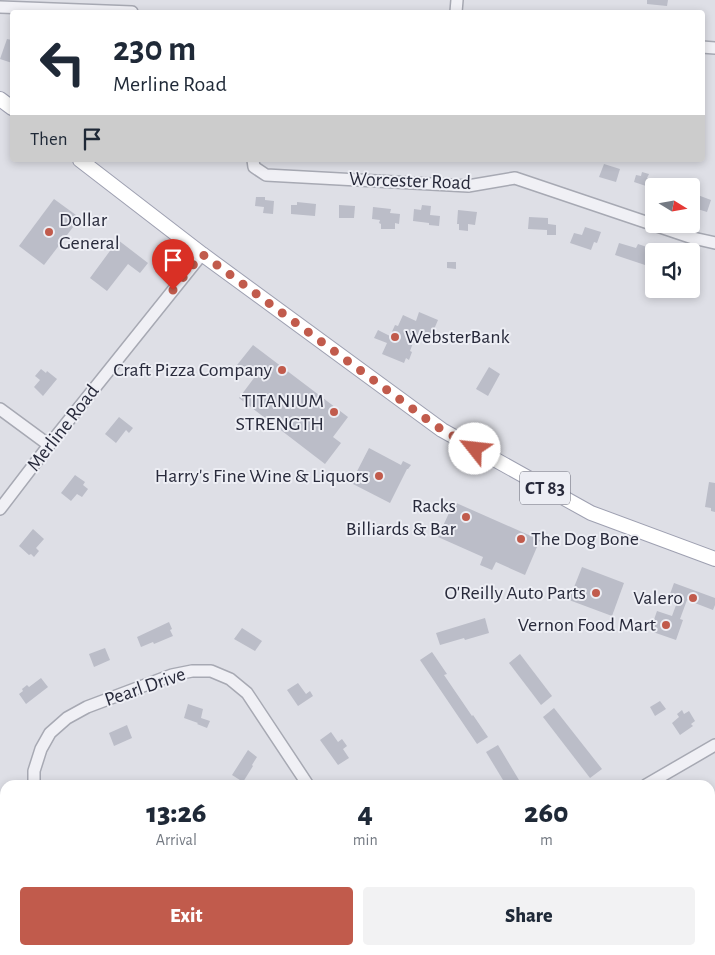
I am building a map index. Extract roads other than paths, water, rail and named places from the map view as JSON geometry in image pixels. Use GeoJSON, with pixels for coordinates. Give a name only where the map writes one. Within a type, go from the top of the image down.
{"type":"FeatureCollection","features":[{"type":"Feature","properties":{"kind":"main road","name":"CT 83"},"geometry":{"type":"LineString","coordinates":[[83,162],[202,254],[442,430],[592,513],[715,559]]}},
{"type":"Feature","properties":{"kind":"street"},"geometry":{"type":"LineString","coordinates":[[0,7],[79,10]]}},
{"type":"Feature","properties":{"kind":"street","name":"Worcester Road"},"geometry":{"type":"LineString","coordinates":[[253,162],[254,167],[266,175],[468,186],[515,178],[693,238],[715,243]]}},
{"type":"Feature","properties":{"kind":"street","name":"Merline Road"},"geometry":{"type":"LineString","coordinates":[[0,509],[202,254]]}},
{"type":"Feature","properties":{"kind":"street"},"geometry":{"type":"LineString","coordinates":[[0,409],[49,445]]}},
{"type":"Feature","properties":{"kind":"street","name":"Pearl Drive"},"geometry":{"type":"LineString","coordinates":[[34,780],[34,771],[41,749],[50,733],[67,718],[87,707],[172,675],[192,671],[211,671],[230,679],[247,693],[305,780]]}},
{"type":"Feature","properties":{"kind":"street"},"geometry":{"type":"LineString","coordinates":[[655,780],[715,745]]}},
{"type":"Feature","properties":{"kind":"place","name":"Dollar General"},"geometry":{"type":"Point","coordinates":[49,232]}},
{"type":"Feature","properties":{"kind":"place","name":"WebsterBank"},"geometry":{"type":"Point","coordinates":[395,337]}},
{"type":"Feature","properties":{"kind":"place","name":"Craft Pizza Company"},"geometry":{"type":"Point","coordinates":[282,370]}},
{"type":"Feature","properties":{"kind":"place","name":"TITANIUM STRENGTH"},"geometry":{"type":"Point","coordinates":[334,412]}},
{"type":"Feature","properties":{"kind":"place","name":"Harry's Fine Wine & Liquors"},"geometry":{"type":"Point","coordinates":[379,476]}},
{"type":"Feature","properties":{"kind":"place","name":"Racks Billiards & Bar"},"geometry":{"type":"Point","coordinates":[466,517]}},
{"type":"Feature","properties":{"kind":"place","name":"The Dog Bone"},"geometry":{"type":"Point","coordinates":[521,539]}},
{"type":"Feature","properties":{"kind":"place","name":"O'Reilly Auto Parts"},"geometry":{"type":"Point","coordinates":[596,593]}},
{"type":"Feature","properties":{"kind":"place","name":"Valero"},"geometry":{"type":"Point","coordinates":[693,598]}},
{"type":"Feature","properties":{"kind":"place","name":"Vernon Food Mart"},"geometry":{"type":"Point","coordinates":[666,625]}}]}
